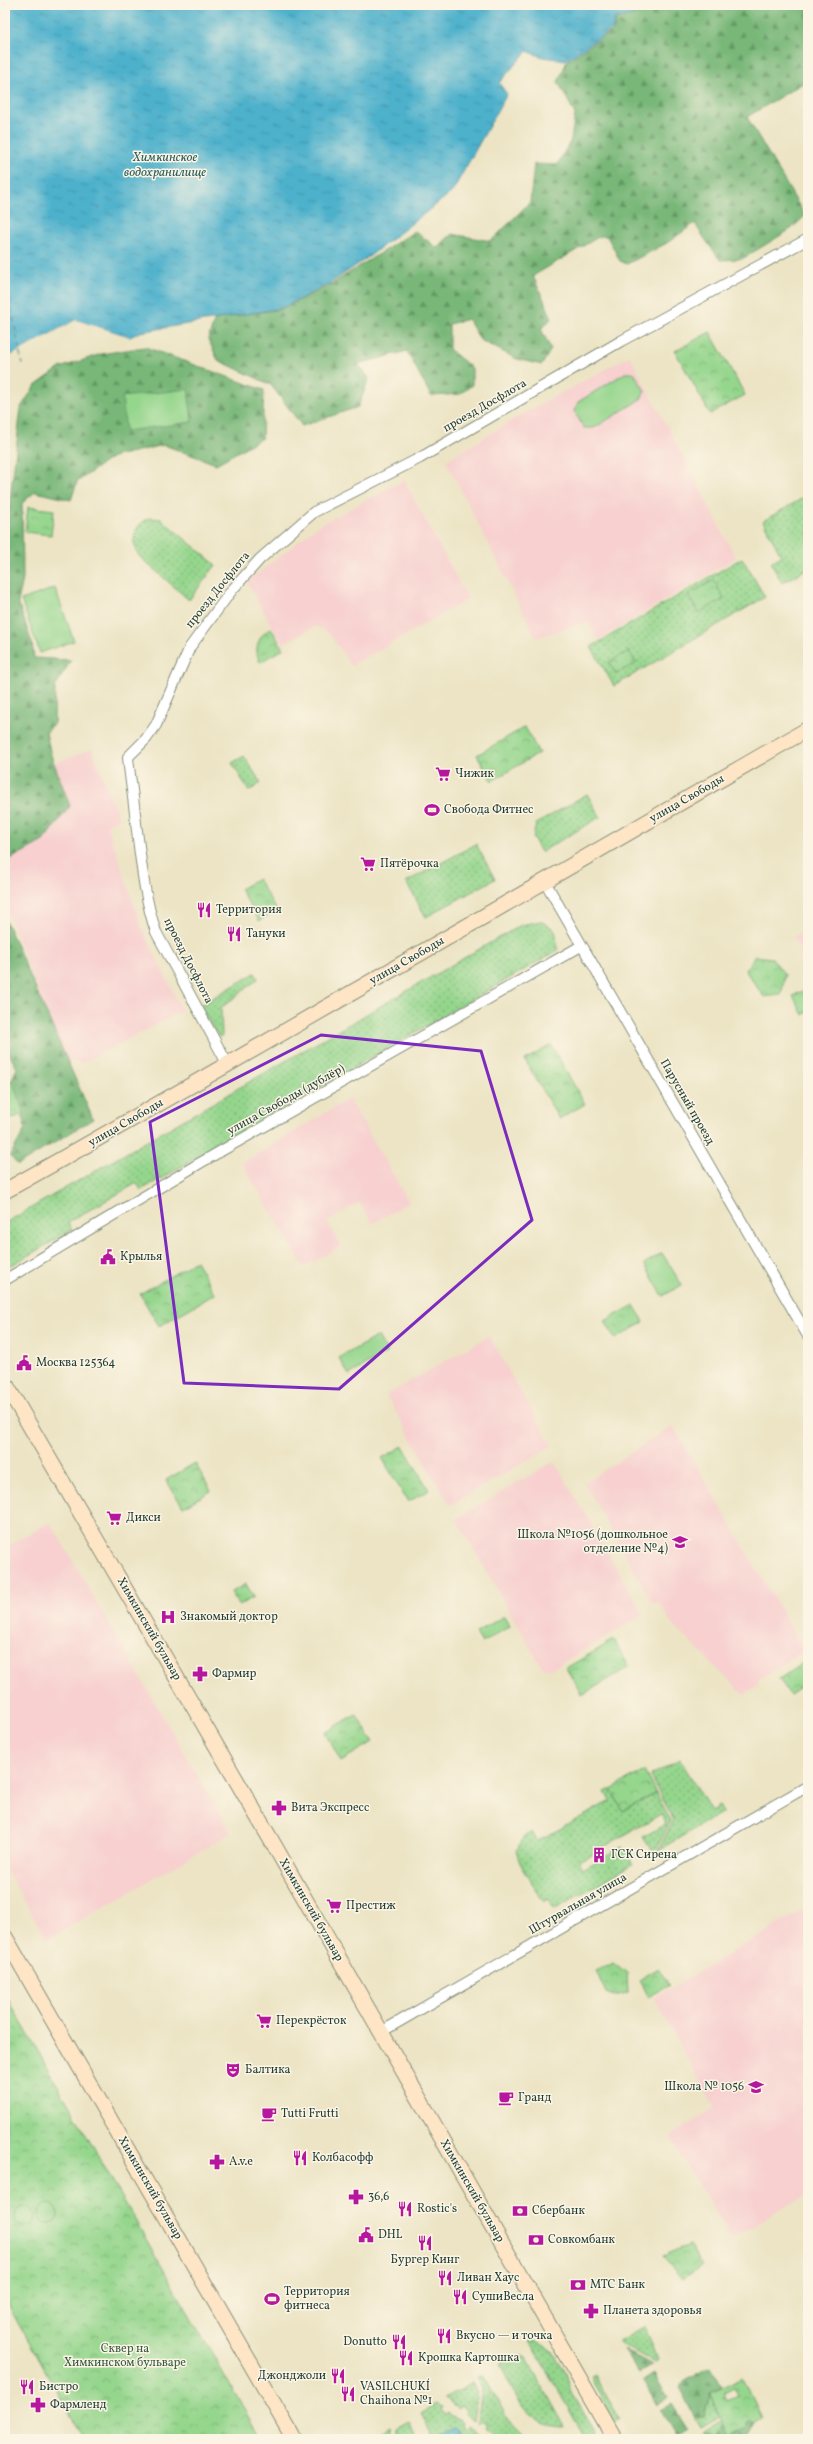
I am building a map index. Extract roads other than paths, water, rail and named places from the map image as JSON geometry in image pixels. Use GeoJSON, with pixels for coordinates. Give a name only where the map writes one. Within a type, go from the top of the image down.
{"type":"FeatureCollection","features":[{"type":"Feature","properties":{"kind":"main road","name":"улица Свободы"},"geometry":{"type":"LineString","coordinates":[[5,1191],[228,1065],[544,880],[808,729]]}},
{"type":"Feature","properties":{"kind":"main road","name":"Химкинский бульвар"},"geometry":{"type":"LineString","coordinates":[[5,1382],[381,2032],[614,2439]]}},
{"type":"Feature","properties":{"kind":"main road","name":"Химкинский бульвар"},"geometry":{"type":"LineString","coordinates":[[5,1937],[294,2439]]}},
{"type":"Feature","properties":{"kind":"street","name":"проезд Досфлота"},"geometry":{"type":"LineString","coordinates":[[228,1065],[156,932],[150,914],[142,872],[128,756],[146,739],[156,725],[190,647],[232,590],[260,558],[314,512],[420,458],[621,341],[808,239]]}},
{"type":"Feature","properties":{"kind":"street","name":"Парусный проезд"},"geometry":{"type":"LineString","coordinates":[[544,880],[808,1336]]}},
{"type":"Feature","properties":{"kind":"street","name":"улица Свободы (дублёр)"},"geometry":{"type":"LineString","coordinates":[[5,1280],[200,1163],[582,946]]}},
{"type":"Feature","properties":{"kind":"street","name":"Штурвальная улица"},"geometry":{"type":"LineString","coordinates":[[381,2032],[808,1786]]}},
{"type":"Feature","properties":{"kind":"water","name":"Химкинское водохранилище"},"geometry":{"type":"Polygon","coordinates":[[[5,5],[647,5],[637,13],[615,18],[613,29],[566,60],[542,57],[527,51],[499,83],[507,94],[452,192],[370,256],[329,284],[282,308],[140,332],[130,337],[76,320],[5,359],[5,5]]]}},
{"type":"Feature","properties":{"kind":"water"},"geometry":{"type":"Polygon","coordinates":[[[454,2428],[469,2439],[432,2439],[454,2428]]]}},
{"type":"Feature","properties":{"kind":"place","name":"Чижик"},"geometry":{"type":"Point","coordinates":[443,774]}},
{"type":"Feature","properties":{"kind":"place","name":"Свобода Фитнес"},"geometry":{"type":"Point","coordinates":[432,810]}},
{"type":"Feature","properties":{"kind":"place","name":"Пятёрочка"},"geometry":{"type":"Point","coordinates":[368,864]}},
{"type":"Feature","properties":{"kind":"place","name":"Территория"},"geometry":{"type":"Point","coordinates":[204,910]}},
{"type":"Feature","properties":{"kind":"place","name":"Тануки"},"geometry":{"type":"Point","coordinates":[234,934]}},
{"type":"Feature","properties":{"kind":"place","name":"Крылья"},"geometry":{"type":"Point","coordinates":[108,1257]}},
{"type":"Feature","properties":{"kind":"place","name":"Москва 125364"},"geometry":{"type":"Point","coordinates":[24,1363]}},
{"type":"Feature","properties":{"kind":"place","name":"Дикси"},"geometry":{"type":"Point","coordinates":[114,1518]}},
{"type":"Feature","properties":{"kind":"place","name":"Школа №1056 (дошкольное отделение №4)"},"geometry":{"type":"Point","coordinates":[680,1542]}},
{"type":"Feature","properties":{"kind":"place","name":"Знакомый доктор"},"geometry":{"type":"Point","coordinates":[168,1617]}},
{"type":"Feature","properties":{"kind":"place","name":"Фармир"},"geometry":{"type":"Point","coordinates":[200,1674]}},
{"type":"Feature","properties":{"kind":"place","name":"Вита Экспресс"},"geometry":{"type":"Point","coordinates":[279,1808]}},
{"type":"Feature","properties":{"kind":"place","name":"ГСК Сирена"},"geometry":{"type":"Point","coordinates":[599,1855]}},
{"type":"Feature","properties":{"kind":"place","name":"Престиж"},"geometry":{"type":"Point","coordinates":[334,1906]}},
{"type":"Feature","properties":{"kind":"place","name":"Перекрёсток"},"geometry":{"type":"Point","coordinates":[264,2021]}},
{"type":"Feature","properties":{"kind":"place","name":"Балтика"},"geometry":{"type":"Point","coordinates":[233,2070]}},
{"type":"Feature","properties":{"kind":"place","name":"Школа № 1056"},"geometry":{"type":"Point","coordinates":[756,2087]}},
{"type":"Feature","properties":{"kind":"place","name":"Гранд"},"geometry":{"type":"Point","coordinates":[506,2098]}},
{"type":"Feature","properties":{"kind":"place","name":"Tutti Frutti"},"geometry":{"type":"Point","coordinates":[269,2114]}},
{"type":"Feature","properties":{"kind":"place","name":"Колбасофф"},"geometry":{"type":"Point","coordinates":[300,2158]}},
{"type":"Feature","properties":{"kind":"place","name":"A.v.e"},"geometry":{"type":"Point","coordinates":[217,2162]}},
{"type":"Feature","properties":{"kind":"place","name":"36,6"},"geometry":{"type":"Point","coordinates":[356,2197]}},
{"type":"Feature","properties":{"kind":"place","name":"Rostic's"},"geometry":{"type":"Point","coordinates":[405,2209]}},
{"type":"Feature","properties":{"kind":"place","name":"Сбербанк"},"geometry":{"type":"Point","coordinates":[520,2211]}},
{"type":"Feature","properties":{"kind":"place","name":"DHL"},"geometry":{"type":"Point","coordinates":[366,2235]}},
{"type":"Feature","properties":{"kind":"place","name":"Совкомбанк"},"geometry":{"type":"Point","coordinates":[536,2240]}},
{"type":"Feature","properties":{"kind":"place","name":"Бургер Кинг"},"geometry":{"type":"Point","coordinates":[425,2243]}},
{"type":"Feature","properties":{"kind":"place","name":"Ливан Хаус"},"geometry":{"type":"Point","coordinates":[445,2278]}},
{"type":"Feature","properties":{"kind":"place","name":"МТС Банк"},"geometry":{"type":"Point","coordinates":[578,2285]}},
{"type":"Feature","properties":{"kind":"place","name":"СушиВесла"},"geometry":{"type":"Point","coordinates":[460,2297]}},
{"type":"Feature","properties":{"kind":"place","name":"Территория фитнеса"},"geometry":{"type":"Point","coordinates":[272,2299]}},
{"type":"Feature","properties":{"kind":"place","name":"Планета здоровья"},"geometry":{"type":"Point","coordinates":[591,2311]}},
{"type":"Feature","properties":{"kind":"place","name":"Вкусно — и точка"},"geometry":{"type":"Point","coordinates":[444,2336]}},
{"type":"Feature","properties":{"kind":"place","name":"Donutto"},"geometry":{"type":"Point","coordinates":[399,2342]}},
{"type":"Feature","properties":{"kind":"place","name":"Крошка Картошка"},"geometry":{"type":"Point","coordinates":[406,2358]}},
{"type":"Feature","properties":{"kind":"place","name":"Джонджоли"},"geometry":{"type":"Point","coordinates":[338,2376]}},
{"type":"Feature","properties":{"kind":"place","name":"Бистро"},"geometry":{"type":"Point","coordinates":[27,2387]}},
{"type":"Feature","properties":{"kind":"place","name":"VASILCHUKÍ Chaihona №1"},"geometry":{"type":"Point","coordinates":[348,2394]}},
{"type":"Feature","properties":{"kind":"place","name":"Фармленд"},"geometry":{"type":"Point","coordinates":[38,2405]}},
{"type":"Feature","properties":{"kind":"park label","name":"Сквер на Химкинском бульваре"},"geometry":{"type":"Point","coordinates":[125,2356]}}]}
